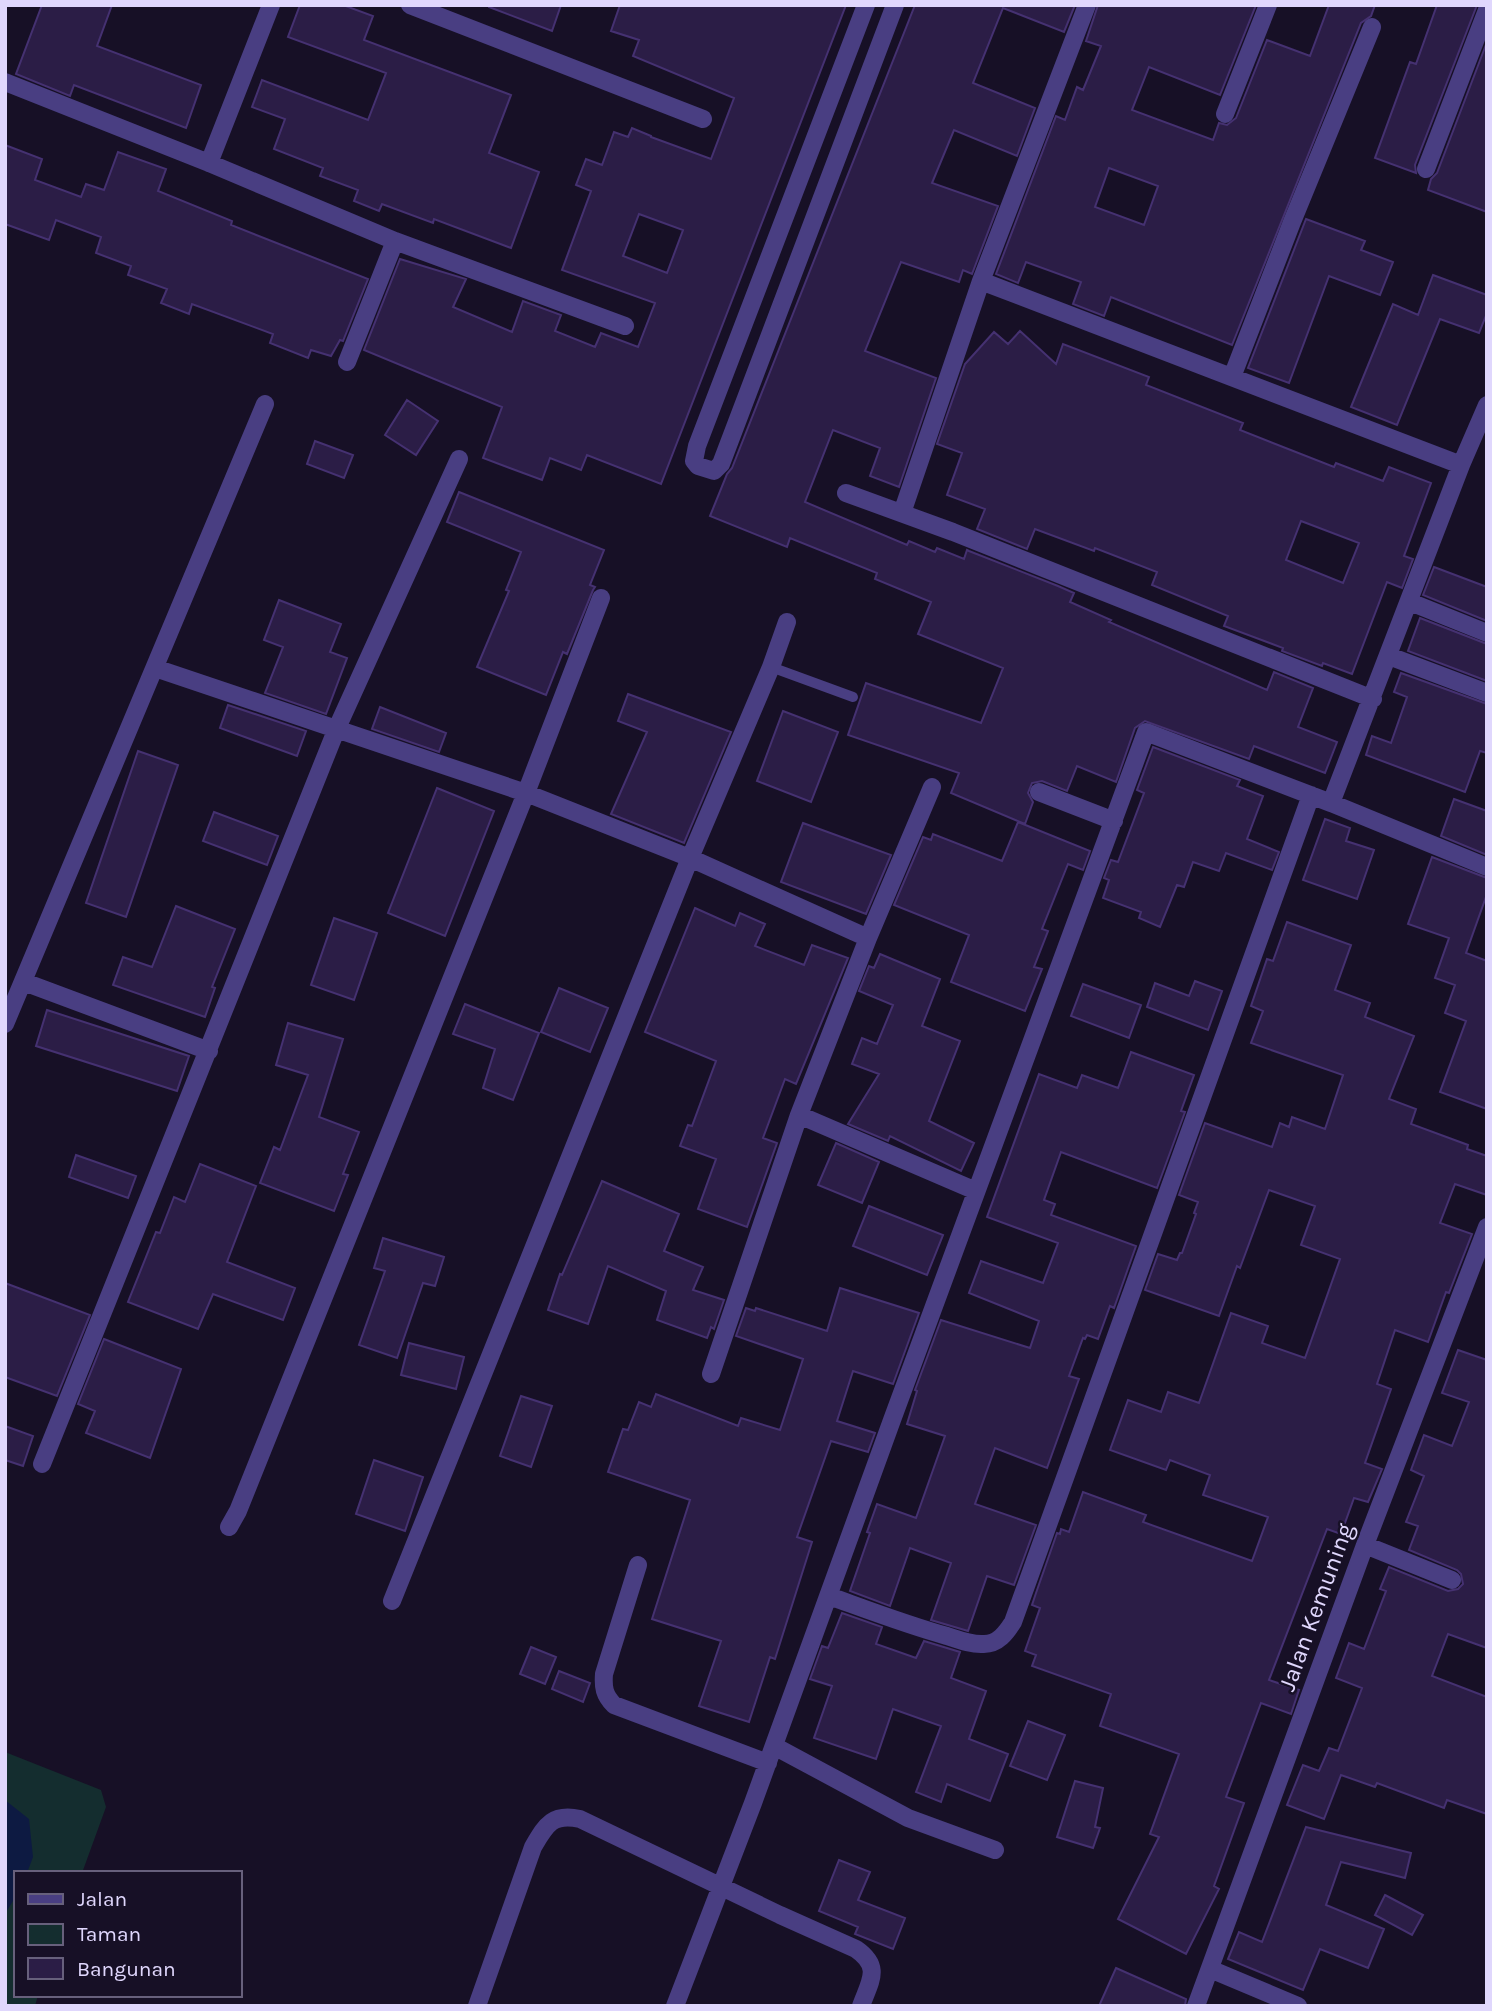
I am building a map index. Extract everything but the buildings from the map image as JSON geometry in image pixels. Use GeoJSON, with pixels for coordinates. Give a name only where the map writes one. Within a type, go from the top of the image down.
{"type":"FeatureCollection","features":[{"type":"Feature","properties":{"kind":"street"},"geometry":{"type":"LineString","coordinates":[[209,163],[271,5]]}},
{"type":"Feature","properties":{"kind":"street"},"geometry":{"type":"LineString","coordinates":[[410,5],[703,118]]}},
{"type":"Feature","properties":{"kind":"street"},"geometry":{"type":"LineString","coordinates":[[866,5],[697,446],[694,461],[698,467],[714,471],[721,464],[895,5]]}},
{"type":"Feature","properties":{"kind":"street"},"geometry":{"type":"LineString","coordinates":[[902,513],[981,281],[1087,5]]}},
{"type":"Feature","properties":{"kind":"street"},"geometry":{"type":"LineString","coordinates":[[1225,114],[1268,5]]}},
{"type":"Feature","properties":{"kind":"street"},"geometry":{"type":"LineString","coordinates":[[1426,169],[1487,10]]}},
{"type":"Feature","properties":{"kind":"street"},"geometry":{"type":"LineString","coordinates":[[1232,377],[1372,27]]}},
{"type":"Feature","properties":{"kind":"street"},"geometry":{"type":"LineString","coordinates":[[5,82],[209,163],[395,242],[625,326]]}},
{"type":"Feature","properties":{"kind":"street"},"geometry":{"type":"LineString","coordinates":[[819,128],[845,139]]}},
{"type":"Feature","properties":{"kind":"street"},"geometry":{"type":"LineString","coordinates":[[347,362],[395,242]]}},
{"type":"Feature","properties":{"kind":"street"},"geometry":{"type":"LineString","coordinates":[[981,281],[1461,465]]}},
{"type":"Feature","properties":{"kind":"street"},"geometry":{"type":"LineString","coordinates":[[5,1024],[265,404]]}},
{"type":"Feature","properties":{"kind":"street"},"geometry":{"type":"LineString","coordinates":[[1332,803],[1461,465],[1487,405]]}},
{"type":"Feature","properties":{"kind":"street"},"geometry":{"type":"LineString","coordinates":[[42,1464],[337,728],[459,459]]}},
{"type":"Feature","properties":{"kind":"street"},"geometry":{"type":"LineString","coordinates":[[846,493],[1373,699]]}},
{"type":"Feature","properties":{"kind":"street"},"geometry":{"type":"LineString","coordinates":[[229,1527],[243,1498],[526,793],[601,598]]}},
{"type":"Feature","properties":{"kind":"street"},"geometry":{"type":"LineString","coordinates":[[1410,602],[1487,633]]}},
{"type":"Feature","properties":{"kind":"street"},"geometry":{"type":"LineString","coordinates":[[392,1601],[787,622]]}},
{"type":"Feature","properties":{"kind":"street"},"geometry":{"type":"LineString","coordinates":[[1389,656],[1487,693]]}},
{"type":"Feature","properties":{"kind":"street"},"geometry":{"type":"LineString","coordinates":[[155,668],[526,793],[690,858],[868,938]]}},
{"type":"Feature","properties":{"kind":"street"},"geometry":{"type":"LineString","coordinates":[[675,2006],[722,1888],[1146,732],[1332,803],[1487,867]]}},
{"type":"Feature","properties":{"kind":"street"},"geometry":{"type":"LineString","coordinates":[[711,1374],[799,1115],[868,938],[932,787]]}},
{"type":"Feature","properties":{"kind":"street"},"geometry":{"type":"LineString","coordinates":[[1039,792],[1114,821]]}},
{"type":"Feature","properties":{"kind":"street"},"geometry":{"type":"LineString","coordinates":[[829,1596],[965,1642],[985,1644],[996,1641],[1009,1628],[1311,795]]}},
{"type":"Feature","properties":{"kind":"street"},"geometry":{"type":"LineString","coordinates":[[24,982],[209,1051]]}},
{"type":"Feature","properties":{"kind":"street"},"geometry":{"type":"LineString","coordinates":[[799,1115],[976,1191]]}},
{"type":"Feature","properties":{"kind":"street","name":"Jalan Kemuning"},"geometry":{"type":"LineString","coordinates":[[1196,2006],[1365,1545],[1487,1227]]}},
{"type":"Feature","properties":{"kind":"street"},"geometry":{"type":"LineString","coordinates":[[1365,1545],[1452,1580]]}},
{"type":"Feature","properties":{"kind":"street"},"geometry":{"type":"LineString","coordinates":[[638,1565],[604,1674],[603,1685],[608,1699],[614,1704],[995,1850]]}},
{"type":"Feature","properties":{"kind":"street"},"geometry":{"type":"LineString","coordinates":[[477,2006],[533,1847],[552,1820],[566,1816],[580,1819],[856,1949],[872,1964],[873,1973],[861,2006]]}},
{"type":"Feature","properties":{"kind":"street"},"geometry":{"type":"LineString","coordinates":[[1207,1976],[1298,2006]]}},
{"type":"Feature","properties":{"kind":"lane"},"geometry":{"type":"LineString","coordinates":[[771,667],[853,697]]}},
{"type":"Feature","properties":{"kind":"green space"},"geometry":{"type":"Polygon","coordinates":[[[5,1752],[101,1790],[106,1807],[83,1871],[14,1871],[14,1997],[37,1997],[35,2006],[5,2006],[5,1752]]]}},
{"type":"Feature","properties":{"kind":"water"},"geometry":{"type":"Polygon","coordinates":[[[5,1800],[29,1819],[33,1857],[28,1871],[14,1871],[14,1899],[5,1914],[5,1800]]]}}]}
